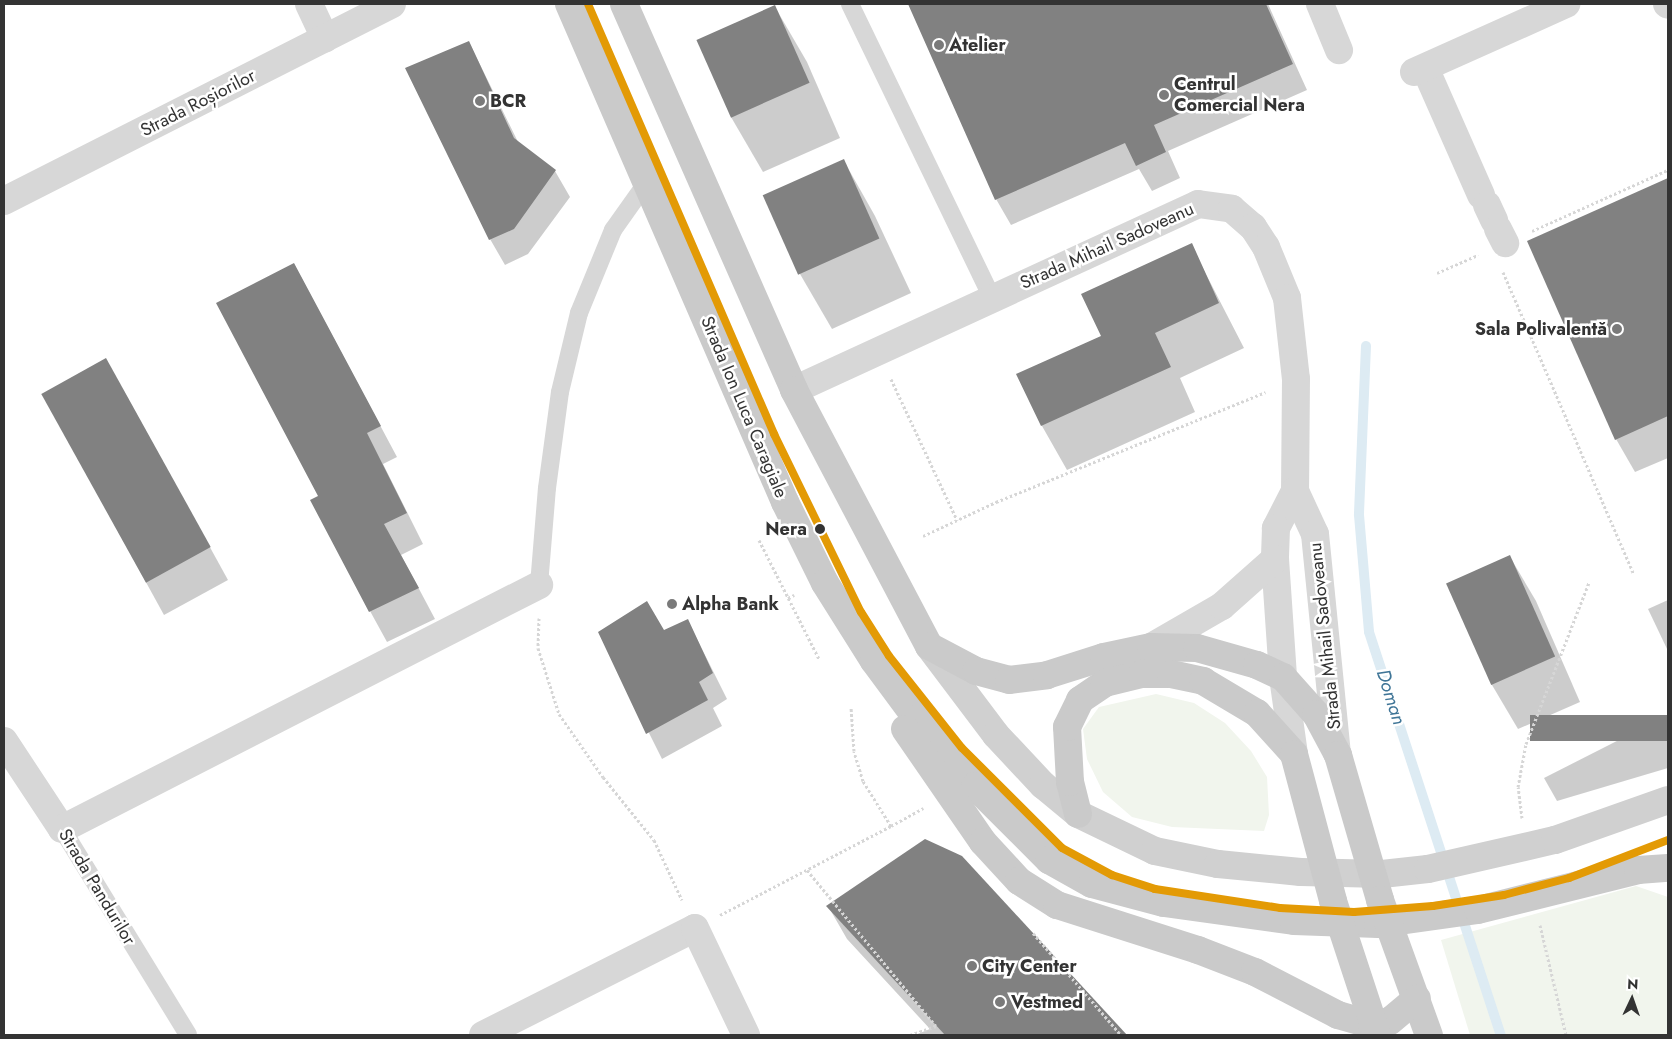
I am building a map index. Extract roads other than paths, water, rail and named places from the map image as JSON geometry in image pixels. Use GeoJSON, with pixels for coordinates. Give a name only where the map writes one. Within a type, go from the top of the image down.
{"type":"FeatureCollection","features":[{"type":"Feature","properties":{"kind":"main road","name":"Strada Ion Luca Caragiale"},"geometry":{"type":"LineString","coordinates":[[570,4],[786,502],[825,583],[874,661],[917,719],[975,786],[1049,860],[1092,884],[1164,903],[1248,916],[1378,924],[1436,918],[1573,889],[1638,870],[1668,857]]}},
{"type":"Feature","properties":{"kind":"main road"},"geometry":{"type":"LineString","coordinates":[[624,4],[794,390],[929,646],[996,735],[1043,785],[1078,814],[1155,851],[1252,868],[1382,874],[1457,864],[1556,840],[1668,800]]}},
{"type":"Feature","properties":{"kind":"main road"},"geometry":{"type":"LineString","coordinates":[[825,583],[871,679],[983,842],[1019,882],[1057,905],[1198,950],[1254,972],[1338,1015],[1375,1030]]}},
{"type":"Feature","properties":{"kind":"main road","name":"Strada Mihail Sadoveanu"},"geometry":{"type":"LineString","coordinates":[[929,646],[976,672],[1009,680],[1047,675],[1104,657],[1151,647],[1205,650],[1257,664],[1283,677],[1316,714],[1338,756],[1380,900],[1429,1035]]}},
{"type":"Feature","properties":{"kind":"main road"},"geometry":{"type":"LineString","coordinates":[[1078,814],[1070,782],[1067,727],[1080,700],[1106,683],[1124,678],[1171,674],[1203,681],[1257,713],[1294,754],[1333,901],[1375,1030]]}},
{"type":"Feature","properties":{"kind":"main road"},"geometry":{"type":"LineString","coordinates":[[1638,870],[1668,868]]}},
{"type":"Feature","properties":{"kind":"main road"},"geometry":{"type":"LineString","coordinates":[[1375,1030],[1390,1022],[1417,998]]}},
{"type":"Feature","properties":{"kind":"street"},"geometry":{"type":"LineString","coordinates":[[309,4],[325,38]]}},
{"type":"Feature","properties":{"kind":"street","name":"Strada Roșiorilor"},"geometry":{"type":"LineString","coordinates":[[4,202],[392,4]]}},
{"type":"Feature","properties":{"kind":"street"},"geometry":{"type":"LineString","coordinates":[[1320,4],[1339,50]]}},
{"type":"Feature","properties":{"kind":"street"},"geometry":{"type":"LineString","coordinates":[[1493,224],[1419,70],[1566,4]]}},
{"type":"Feature","properties":{"kind":"street","name":"Strada Mihail Sadoveanu"},"geometry":{"type":"LineString","coordinates":[[794,390],[1198,204],[1232,209],[1252,227],[1266,247],[1287,298],[1296,379],[1295,490],[1315,534],[1338,756]]}},
{"type":"Feature","properties":{"kind":"street","name":"Strada Mihail Sadoveanu"},"geometry":{"type":"LineString","coordinates":[[1294,754],[1283,677],[1275,559],[1276,528],[1295,490]]}},
{"type":"Feature","properties":{"kind":"street","name":"Strada Mihail Sadoveanu"},"geometry":{"type":"LineString","coordinates":[[1151,647],[1222,606],[1275,559]]}},
{"type":"Feature","properties":{"kind":"street"},"geometry":{"type":"LineString","coordinates":[[62,829],[539,585]]}},
{"type":"Feature","properties":{"kind":"street","name":"Strada Pandurilor"},"geometry":{"type":"LineString","coordinates":[[4,741],[62,829]]}},
{"type":"Feature","properties":{"kind":"street"},"geometry":{"type":"LineString","coordinates":[[483,1035],[695,928],[746,1035]]}},
{"type":"Feature","properties":{"kind":"lane"},"geometry":{"type":"LineString","coordinates":[[850,4],[992,298]]}},
{"type":"Feature","properties":{"kind":"lane"},"geometry":{"type":"LineString","coordinates":[[539,585],[547,488],[560,392],[579,314],[613,230],[647,182]]}},
{"type":"Feature","properties":{"kind":"lane","name":"Strada Pandurilor"},"geometry":{"type":"LineString","coordinates":[[62,829],[188,1035]]}},
{"type":"Feature","properties":{"kind":"waterway","name":"Doman"},"geometry":{"type":"LineString","coordinates":[[1366,346],[1359,515],[1369,632],[1501,1035]]}},
{"type":"Feature","properties":{"kind":"place","name":"Atelier"},"geometry":{"type":"Point","coordinates":[939,45]}},
{"type":"Feature","properties":{"kind":"place","name":"Centrul Comercial Nera"},"geometry":{"type":"Point","coordinates":[1164,95]}},
{"type":"Feature","properties":{"kind":"place","name":"BCR"},"geometry":{"type":"Point","coordinates":[480,101]}},
{"type":"Feature","properties":{"kind":"place","name":"Sala Polivalentă"},"geometry":{"type":"Point","coordinates":[1617,329]}},
{"type":"Feature","properties":{"kind":"place","name":"Nera"},"geometry":{"type":"Point","coordinates":[820,529]}},
{"type":"Feature","properties":{"kind":"place","name":"Alpha Bank"},"geometry":{"type":"Point","coordinates":[672,604]}},
{"type":"Feature","properties":{"kind":"place","name":"City Center"},"geometry":{"type":"Point","coordinates":[972,966]}},
{"type":"Feature","properties":{"kind":"place","name":"Vestmed"},"geometry":{"type":"Point","coordinates":[1000,1002]}}]}
